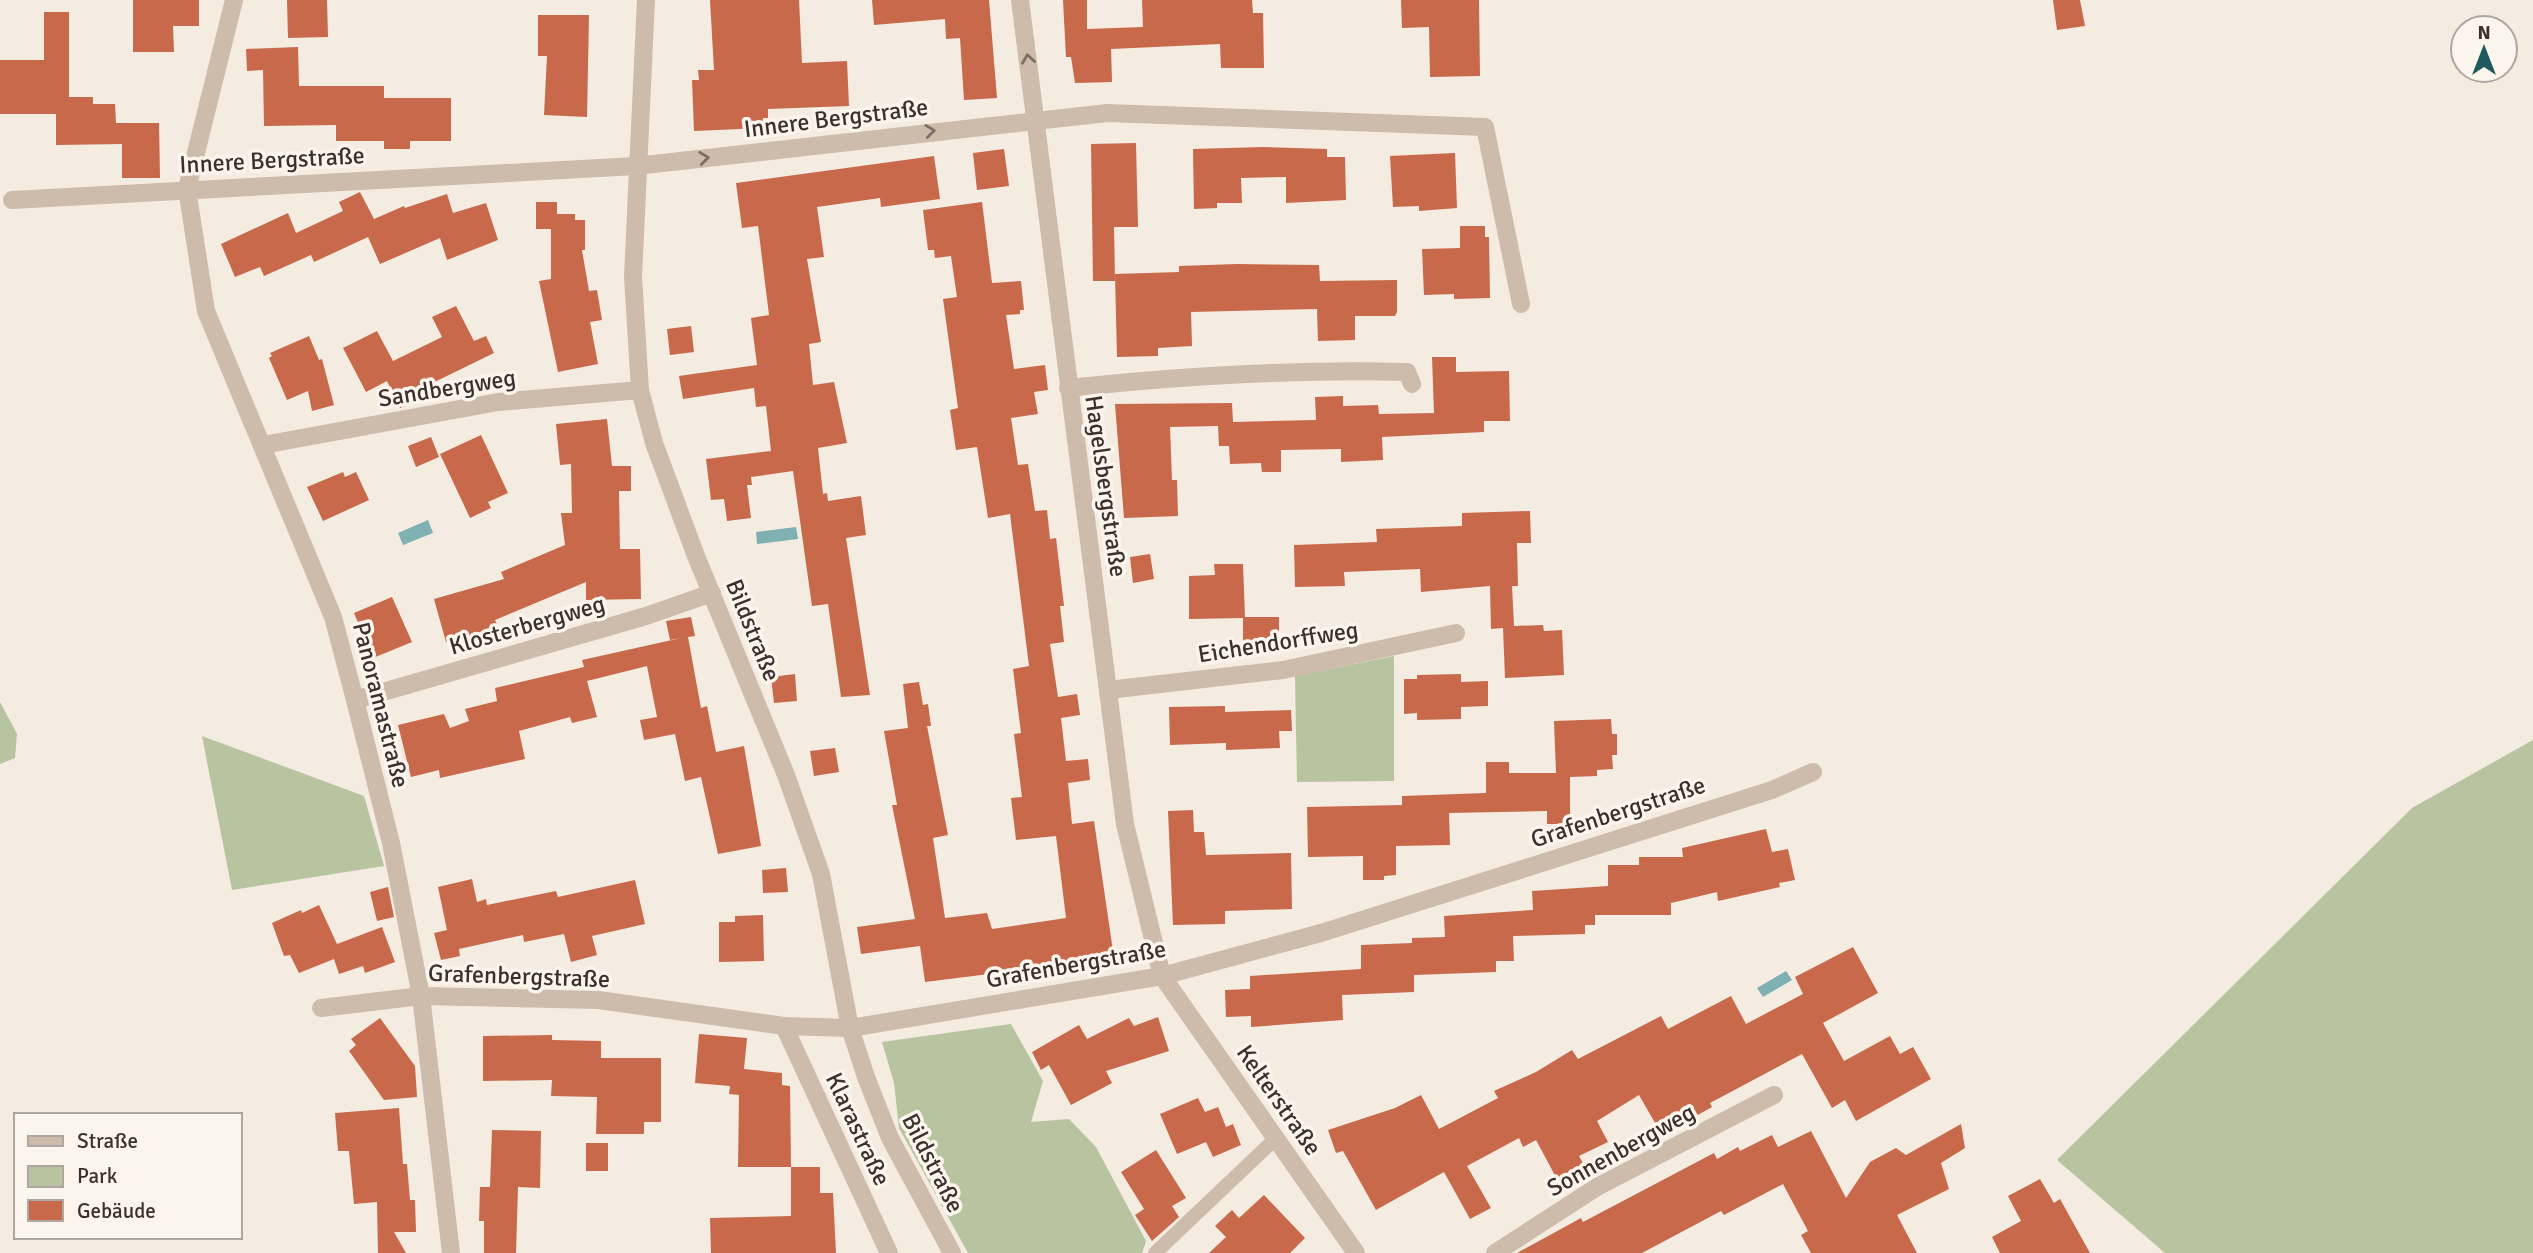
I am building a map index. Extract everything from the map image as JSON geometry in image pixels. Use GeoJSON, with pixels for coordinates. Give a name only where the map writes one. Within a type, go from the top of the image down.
{"type":"FeatureCollection","features":[{"type":"Feature","properties":{"kind":"street"},"geometry":{"type":"LineString","coordinates":[[187,189],[234,0]]}},
{"type":"Feature","properties":{"kind":"street","name":"Bildstraße"},"geometry":{"type":"LineString","coordinates":[[646,0],[636,166],[633,277],[640,390],[654,443],[786,775],[821,874],[850,1028],[890,1138],[951,1253]]}},
{"type":"Feature","properties":{"kind":"street","name":"Hagelsbergstraße"},"geometry":{"type":"LineString","coordinates":[[1020,0],[1125,824],[1162,976]]}},
{"type":"Feature","properties":{"kind":"street","name":"Innere Bergstraße"},"geometry":{"type":"LineString","coordinates":[[12,200],[636,166],[1037,118],[1107,113],[1485,127],[1521,304]]}},
{"type":"Feature","properties":{"kind":"street","name":"Panoramastraße"},"geometry":{"type":"LineString","coordinates":[[187,189],[206,311],[264,445],[333,617],[391,843],[421,996],[451,1253]]}},
{"type":"Feature","properties":{"kind":"street"},"geometry":{"type":"LineString","coordinates":[[1068,388],[1189,375],[1307,369],[1407,372],[1412,384]]}},
{"type":"Feature","properties":{"kind":"street","name":"Sandbergweg"},"geometry":{"type":"LineString","coordinates":[[264,445],[498,402],[640,390]]}},
{"type":"Feature","properties":{"kind":"street","name":"Klosterbergweg"},"geometry":{"type":"LineString","coordinates":[[355,700],[646,616],[712,593]]}},
{"type":"Feature","properties":{"kind":"street","name":"Eichendorffweg"},"geometry":{"type":"LineString","coordinates":[[1108,690],[1283,670],[1456,634]]}},
{"type":"Feature","properties":{"kind":"street","name":"Grafenbergstraße"},"geometry":{"type":"LineString","coordinates":[[321,1009],[421,996],[598,1000],[784,1026],[850,1028],[1162,976],[1321,933],[1772,790],[1813,772]]}},
{"type":"Feature","properties":{"kind":"street","name":"Kelterstraße"},"geometry":{"type":"LineString","coordinates":[[1162,976],[1356,1253]]}},
{"type":"Feature","properties":{"kind":"street","name":"Klarastraße"},"geometry":{"type":"LineString","coordinates":[[784,1026],[889,1253]]}},
{"type":"Feature","properties":{"kind":"street","name":"Sonnenbergweg"},"geometry":{"type":"LineString","coordinates":[[1494,1253],[1597,1187],[1774,1095]]}},
{"type":"Feature","properties":{"kind":"lane"},"geometry":{"type":"LineString","coordinates":[[1155,1253],[1275,1139]]}},
{"type":"Feature","properties":{"kind":"green space"},"geometry":{"type":"Polygon","coordinates":[[[1394,656],[1394,781],[1297,782],[1295,676],[1394,656]]]}},
{"type":"Feature","properties":{"kind":"green space"},"geometry":{"type":"Polygon","coordinates":[[[0,702],[17,734],[15,758],[0,764],[0,702]]]}},
{"type":"Feature","properties":{"kind":"green space"},"geometry":{"type":"Polygon","coordinates":[[[202,736],[364,796],[384,866],[232,890],[202,736]]]}},
{"type":"Feature","properties":{"kind":"green space"},"geometry":{"type":"Polygon","coordinates":[[[2533,740],[2533,1253],[2165,1253],[2057,1160],[2412,808],[2533,740]]]}},
{"type":"Feature","properties":{"kind":"green space"},"geometry":{"type":"Polygon","coordinates":[[[1011,1024],[1043,1081],[1031,1122],[1069,1119],[1096,1147],[1146,1241],[1142,1253],[968,1253],[899,1128],[894,1083],[882,1042],[1011,1024]]]}},
{"type":"Feature","properties":{"kind":"water"},"geometry":{"type":"Polygon","coordinates":[[[428,520],[433,533],[403,545],[398,533],[428,520]]]}},
{"type":"Feature","properties":{"kind":"water"},"geometry":{"type":"Polygon","coordinates":[[[796,527],[798,539],[757,544],[756,532],[796,527]]]}},
{"type":"Feature","properties":{"kind":"water"},"geometry":{"type":"Polygon","coordinates":[[[1786,971],[1792,980],[1763,997],[1757,988],[1786,971]]]}},
{"type":"Feature","properties":{"kind":"building"},"geometry":{"type":"Polygon","coordinates":[[[133,0],[199,0],[199,26],[173,26],[174,52],[133,52],[133,0]]]}},
{"type":"Feature","properties":{"kind":"building"},"geometry":{"type":"Polygon","coordinates":[[[287,0],[327,0],[328,37],[288,38],[287,0]]]}},
{"type":"Feature","properties":{"kind":"building"},"geometry":{"type":"Polygon","coordinates":[[[710,0],[799,0],[802,63],[847,61],[849,106],[768,109],[768,118],[763,118],[763,128],[694,131],[692,80],[699,80],[698,70],[714,70],[710,0]]]}},
{"type":"Feature","properties":{"kind":"building"},"geometry":{"type":"Polygon","coordinates":[[[872,0],[989,0],[997,98],[964,100],[960,38],[946,39],[945,19],[874,25],[872,0]]]}},
{"type":"Feature","properties":{"kind":"building"},"geometry":{"type":"Polygon","coordinates":[[[1063,0],[1087,0],[1087,29],[1143,27],[1142,0],[1252,0],[1253,13],[1263,13],[1264,68],[1221,68],[1220,44],[1111,49],[1112,82],[1075,83],[1071,57],[1066,57],[1063,0]]]}},
{"type":"Feature","properties":{"kind":"building"},"geometry":{"type":"Polygon","coordinates":[[[1401,0],[1479,0],[1480,76],[1430,77],[1429,27],[1402,28],[1401,0]]]}},
{"type":"Feature","properties":{"kind":"building"},"geometry":{"type":"Polygon","coordinates":[[[2053,0],[2080,0],[2085,26],[2057,30],[2053,0]]]}},
{"type":"Feature","properties":{"kind":"building"},"geometry":{"type":"Polygon","coordinates":[[[44,12],[69,12],[69,97],[93,97],[93,104],[115,104],[116,123],[159,123],[160,178],[122,178],[122,144],[56,145],[56,114],[0,114],[0,60],[44,60],[44,12]]]}},
{"type":"Feature","properties":{"kind":"building"},"geometry":{"type":"Polygon","coordinates":[[[538,15],[589,15],[587,117],[544,115],[547,56],[538,56],[538,15]]]}},
{"type":"Feature","properties":{"kind":"building"},"geometry":{"type":"Polygon","coordinates":[[[298,47],[299,86],[384,86],[384,98],[451,98],[451,141],[410,141],[410,149],[384,149],[384,141],[336,141],[336,125],[264,126],[263,70],[247,71],[246,49],[298,47]]]}},
{"type":"Feature","properties":{"kind":"building"},"geometry":{"type":"Polygon","coordinates":[[[1136,143],[1138,227],[1114,227],[1115,281],[1093,281],[1091,144],[1136,143]]]}},
{"type":"Feature","properties":{"kind":"building"},"geometry":{"type":"Polygon","coordinates":[[[1004,149],[1009,186],[977,190],[973,153],[1004,149]]]}},
{"type":"Feature","properties":{"kind":"building"},"geometry":{"type":"Polygon","coordinates":[[[1193,149],[1327,149],[1327,157],[1345,157],[1346,200],[1286,203],[1286,177],[1241,178],[1242,203],[1217,203],[1217,208],[1194,209],[1193,149]]]}},
{"type":"Feature","properties":{"kind":"building"},"geometry":{"type":"Polygon","coordinates":[[[1455,153],[1457,208],[1419,211],[1419,206],[1393,207],[1390,156],[1455,153]]]}},
{"type":"Feature","properties":{"kind":"building"},"geometry":{"type":"Polygon","coordinates":[[[934,156],[940,199],[881,207],[880,198],[817,207],[824,257],[807,259],[821,342],[809,344],[813,385],[834,382],[847,443],[818,448],[823,494],[827,493],[828,501],[861,496],[866,535],[846,538],[870,695],[841,697],[828,604],[812,606],[793,471],[751,477],[752,485],[747,485],[751,518],[727,521],[724,499],[711,500],[706,459],[771,451],[766,406],[756,407],[754,388],[683,399],[679,376],[757,365],[751,318],[769,315],[758,226],[742,228],[736,183],[934,156]]]}},
{"type":"Feature","properties":{"kind":"building"},"geometry":{"type":"Polygon","coordinates":[[[360,192],[374,219],[404,206],[405,208],[447,194],[453,213],[486,203],[498,240],[447,260],[440,238],[380,264],[368,237],[314,262],[311,255],[264,276],[260,267],[235,277],[221,244],[288,213],[296,233],[343,211],[339,202],[360,192]]]}},
{"type":"Feature","properties":{"kind":"building"},"geometry":{"type":"Polygon","coordinates":[[[536,202],[557,202],[557,214],[575,214],[575,220],[585,220],[585,250],[582,250],[589,291],[597,290],[602,320],[590,322],[598,364],[558,372],[539,281],[551,279],[551,229],[536,229],[536,202]]]}},
{"type":"Feature","properties":{"kind":"building"},"geometry":{"type":"Polygon","coordinates":[[[982,202],[992,283],[1021,281],[1024,310],[1020,310],[1020,314],[1006,315],[1014,369],[1045,365],[1048,390],[1034,392],[1038,414],[1011,418],[1018,465],[1028,464],[1035,511],[1047,510],[1050,539],[1056,538],[1064,606],[1060,606],[1064,642],[1050,644],[1058,697],[1077,694],[1080,715],[1061,718],[1066,761],[1088,759],[1090,780],[1068,783],[1072,824],[1094,821],[1115,965],[1006,979],[1005,972],[925,982],[920,946],[861,954],[857,927],[915,919],[892,805],[897,805],[884,731],[908,728],[903,684],[919,682],[923,705],[928,704],[931,726],[927,726],[948,835],[933,838],[945,918],[987,913],[992,929],[1066,918],[1056,836],[1016,840],[1011,798],[1022,797],[1014,734],[1021,733],[1013,669],[1029,666],[1010,514],[988,518],[977,447],[956,450],[950,410],[958,408],[943,299],[957,297],[951,256],[935,258],[934,250],[928,250],[923,210],[982,202]]]}},
{"type":"Feature","properties":{"kind":"building"},"geometry":{"type":"Polygon","coordinates":[[[1460,226],[1485,226],[1485,237],[1489,237],[1490,298],[1454,299],[1454,294],[1424,295],[1422,249],[1460,248],[1460,226]]]}},
{"type":"Feature","properties":{"kind":"building"},"geometry":{"type":"Polygon","coordinates":[[[1319,265],[1320,281],[1397,280],[1397,312],[1395,316],[1355,316],[1355,340],[1318,341],[1317,309],[1191,312],[1192,346],[1158,348],[1158,356],[1117,357],[1115,274],[1179,272],[1179,266],[1319,265]]]}},
{"type":"Feature","properties":{"kind":"building"},"geometry":{"type":"Polygon","coordinates":[[[456,306],[474,341],[486,336],[494,353],[416,391],[420,399],[400,408],[387,381],[366,392],[343,348],[377,331],[393,361],[442,337],[432,317],[456,306]]]}},
{"type":"Feature","properties":{"kind":"building"},"geometry":{"type":"Polygon","coordinates":[[[691,326],[694,352],[670,355],[667,329],[691,326]]]}},
{"type":"Feature","properties":{"kind":"building"},"geometry":{"type":"Polygon","coordinates":[[[309,336],[319,360],[322,359],[334,405],[312,411],[308,391],[287,400],[269,358],[272,356],[270,353],[309,336]]]}},
{"type":"Feature","properties":{"kind":"building"},"geometry":{"type":"Polygon","coordinates":[[[1432,357],[1456,357],[1456,372],[1509,371],[1510,421],[1484,421],[1484,432],[1382,437],[1383,460],[1341,462],[1341,449],[1281,450],[1281,472],[1262,472],[1261,463],[1230,464],[1229,446],[1219,446],[1218,426],[1170,427],[1172,480],[1177,480],[1178,516],[1124,518],[1115,404],[1232,403],[1233,422],[1316,420],[1315,397],[1343,396],[1343,406],[1378,405],[1379,414],[1434,413],[1432,357]]]}},
{"type":"Feature","properties":{"kind":"building"},"geometry":{"type":"Polygon","coordinates":[[[607,419],[612,466],[631,466],[631,491],[619,491],[620,549],[640,549],[641,599],[586,600],[586,582],[495,620],[498,627],[446,642],[434,599],[504,579],[501,572],[565,545],[561,513],[572,513],[571,464],[560,465],[556,424],[607,419]]]}},
{"type":"Feature","properties":{"kind":"building"},"geometry":{"type":"Polygon","coordinates":[[[481,435],[508,493],[488,502],[491,508],[470,518],[440,454],[481,435]]]}},
{"type":"Feature","properties":{"kind":"building"},"geometry":{"type":"Polygon","coordinates":[[[431,437],[439,457],[416,467],[408,446],[431,437]]]}},
{"type":"Feature","properties":{"kind":"building"},"geometry":{"type":"Polygon","coordinates":[[[343,472],[345,477],[356,472],[369,500],[323,521],[307,487],[343,472]]]}},
{"type":"Feature","properties":{"kind":"building"},"geometry":{"type":"Polygon","coordinates":[[[1530,511],[1531,543],[1517,543],[1518,586],[1512,586],[1514,626],[1543,625],[1544,631],[1562,630],[1564,675],[1505,678],[1503,628],[1491,629],[1490,586],[1421,592],[1420,569],[1344,572],[1345,586],[1295,587],[1294,545],[1377,542],[1376,529],[1462,526],[1462,513],[1530,511]]]}},
{"type":"Feature","properties":{"kind":"building"},"geometry":{"type":"Polygon","coordinates":[[[1150,554],[1154,579],[1133,583],[1130,557],[1150,554]]]}},
{"type":"Feature","properties":{"kind":"building"},"geometry":{"type":"Polygon","coordinates":[[[1214,564],[1243,564],[1245,617],[1279,617],[1279,641],[1243,641],[1243,618],[1189,619],[1189,576],[1215,575],[1214,564]]]}},
{"type":"Feature","properties":{"kind":"building"},"geometry":{"type":"Polygon","coordinates":[[[392,597],[412,642],[373,658],[354,613],[392,597]]]}},
{"type":"Feature","properties":{"kind":"building"},"geometry":{"type":"Polygon","coordinates":[[[691,617],[695,636],[688,637],[701,708],[707,706],[716,752],[744,746],[761,846],[718,854],[701,777],[685,781],[675,734],[644,740],[640,720],[657,717],[647,666],[587,681],[597,717],[572,723],[570,717],[519,731],[525,759],[440,778],[439,770],[411,777],[398,725],[444,714],[450,728],[469,721],[465,709],[497,701],[495,688],[584,667],[582,660],[681,638],[670,640],[666,621],[691,617]]]}},
{"type":"Feature","properties":{"kind":"building"},"geometry":{"type":"Polygon","coordinates":[[[795,674],[797,701],[774,703],[771,677],[795,674]]]}},
{"type":"Feature","properties":{"kind":"building"},"geometry":{"type":"Polygon","coordinates":[[[1461,674],[1461,682],[1488,681],[1488,706],[1461,707],[1461,719],[1417,720],[1417,713],[1404,714],[1404,679],[1417,679],[1417,675],[1461,674]]]}},
{"type":"Feature","properties":{"kind":"building"},"geometry":{"type":"Polygon","coordinates":[[[1225,706],[1225,712],[1291,710],[1292,731],[1279,731],[1280,748],[1226,750],[1226,743],[1170,745],[1169,707],[1225,706]]]}},
{"type":"Feature","properties":{"kind":"building"},"geometry":{"type":"Polygon","coordinates":[[[1611,719],[1612,734],[1617,734],[1617,755],[1612,755],[1613,769],[1597,770],[1597,776],[1570,777],[1570,824],[1547,824],[1547,811],[1449,813],[1450,845],[1396,846],[1396,875],[1384,876],[1384,880],[1363,880],[1363,856],[1308,857],[1307,807],[1402,805],[1402,796],[1486,793],[1486,762],[1509,762],[1509,773],[1556,773],[1554,721],[1611,719]]]}},
{"type":"Feature","properties":{"kind":"building"},"geometry":{"type":"Polygon","coordinates":[[[835,748],[839,772],[814,776],[810,751],[835,748]]]}},
{"type":"Feature","properties":{"kind":"building"},"geometry":{"type":"Polygon","coordinates":[[[1193,810],[1194,832],[1204,832],[1206,855],[1291,853],[1292,909],[1225,911],[1225,924],[1173,925],[1168,811],[1193,810]]]}},
{"type":"Feature","properties":{"kind":"building"},"geometry":{"type":"Polygon","coordinates":[[[1766,829],[1772,852],[1788,849],[1795,880],[1779,883],[1780,887],[1718,901],[1717,892],[1671,903],[1671,915],[1595,915],[1595,925],[1585,925],[1585,934],[1513,936],[1514,961],[1496,961],[1496,972],[1414,975],[1414,992],[1342,995],[1343,1020],[1251,1027],[1251,1016],[1226,1017],[1225,990],[1250,989],[1250,976],[1361,969],[1361,945],[1412,943],[1412,938],[1445,937],[1444,916],[1533,910],[1532,891],[1608,886],[1608,865],[1639,865],[1639,857],[1683,857],[1682,848],[1766,829]]]}},
{"type":"Feature","properties":{"kind":"building"},"geometry":{"type":"Polygon","coordinates":[[[786,868],[788,892],[763,893],[762,870],[786,868]]]}},
{"type":"Feature","properties":{"kind":"building"},"geometry":{"type":"Polygon","coordinates":[[[472,879],[477,902],[486,899],[487,905],[556,891],[558,897],[635,880],[645,924],[592,936],[597,955],[571,962],[564,934],[524,942],[523,935],[459,949],[460,956],[441,960],[434,933],[447,930],[438,887],[472,879]]]}},
{"type":"Feature","properties":{"kind":"building"},"geometry":{"type":"Polygon","coordinates":[[[388,887],[394,917],[377,921],[370,892],[388,887]]]}},
{"type":"Feature","properties":{"kind":"building"},"geometry":{"type":"Polygon","coordinates":[[[319,905],[337,944],[382,927],[395,962],[365,973],[363,966],[339,974],[334,959],[299,973],[290,955],[284,956],[272,923],[319,905]]]}},
{"type":"Feature","properties":{"kind":"building"},"geometry":{"type":"Polygon","coordinates":[[[763,915],[764,961],[719,962],[719,922],[735,922],[735,916],[763,915]]]}},
{"type":"Feature","properties":{"kind":"building"},"geometry":{"type":"Polygon","coordinates":[[[1853,947],[1878,993],[1823,1023],[1844,1061],[1890,1036],[1900,1054],[1913,1047],[1931,1079],[1856,1121],[1845,1100],[1832,1108],[1802,1054],[1710,1103],[1712,1107],[1662,1135],[1639,1095],[1597,1121],[1608,1142],[1579,1156],[1585,1167],[1558,1181],[1536,1140],[1523,1147],[1519,1138],[1467,1166],[1491,1208],[1470,1219],[1444,1172],[1376,1210],[1343,1151],[1336,1153],[1328,1130],[1395,1108],[1421,1095],[1439,1129],[1498,1098],[1494,1091],[1536,1072],[1572,1050],[1578,1059],[1661,1016],[1668,1029],[1731,996],[1746,1024],[1803,994],[1795,977],[1853,947]]]}},
{"type":"Feature","properties":{"kind":"building"},"geometry":{"type":"Polygon","coordinates":[[[1158,1017],[1169,1051],[1106,1071],[1112,1083],[1071,1105],[1049,1065],[1041,1070],[1032,1052],[1079,1025],[1087,1039],[1129,1018],[1134,1026],[1158,1017]]]}},
{"type":"Feature","properties":{"kind":"building"},"geometry":{"type":"Polygon","coordinates":[[[380,1018],[415,1066],[417,1097],[384,1100],[349,1051],[356,1045],[351,1039],[380,1018]]]}},
{"type":"Feature","properties":{"kind":"building"},"geometry":{"type":"Polygon","coordinates":[[[699,1034],[747,1038],[744,1069],[782,1073],[782,1085],[790,1086],[791,1167],[738,1167],[739,1095],[729,1094],[730,1086],[695,1083],[699,1034]]]}},
{"type":"Feature","properties":{"kind":"building"},"geometry":{"type":"Polygon","coordinates":[[[552,1035],[552,1040],[601,1041],[601,1058],[661,1058],[661,1122],[644,1122],[644,1134],[596,1134],[597,1097],[551,1096],[552,1080],[483,1081],[483,1036],[552,1035]]]}},
{"type":"Feature","properties":{"kind":"building"},"geometry":{"type":"Polygon","coordinates":[[[1198,1098],[1205,1112],[1218,1107],[1226,1127],[1233,1124],[1241,1145],[1213,1157],[1206,1142],[1177,1154],[1160,1114],[1198,1098]]]}},
{"type":"Feature","properties":{"kind":"building"},"geometry":{"type":"Polygon","coordinates":[[[399,1108],[403,1164],[407,1164],[410,1200],[415,1200],[416,1232],[394,1232],[406,1253],[378,1253],[377,1202],[354,1204],[349,1151],[338,1151],[335,1113],[399,1108]]]}},
{"type":"Feature","properties":{"kind":"building"},"geometry":{"type":"Polygon","coordinates":[[[1961,1124],[1965,1148],[1941,1163],[1949,1189],[1897,1215],[1917,1253],[1811,1253],[1801,1235],[1808,1231],[1783,1184],[1724,1215],[1721,1211],[1642,1253],[1517,1253],[1581,1218],[1583,1222],[1714,1153],[1717,1159],[1738,1147],[1740,1151],[1772,1135],[1778,1147],[1811,1131],[1846,1198],[1870,1162],[1896,1148],[1906,1155],[1961,1124]]]}},
{"type":"Feature","properties":{"kind":"building"},"geometry":{"type":"Polygon","coordinates":[[[492,1130],[541,1131],[540,1188],[518,1187],[516,1253],[484,1253],[484,1221],[479,1221],[480,1187],[490,1187],[492,1130]]]}},
{"type":"Feature","properties":{"kind":"building"},"geometry":{"type":"Polygon","coordinates":[[[586,1143],[608,1143],[608,1171],[586,1171],[586,1143]]]}},
{"type":"Feature","properties":{"kind":"building"},"geometry":{"type":"Polygon","coordinates":[[[1156,1150],[1186,1198],[1172,1206],[1179,1217],[1152,1241],[1135,1215],[1144,1209],[1121,1172],[1156,1150]]]}},
{"type":"Feature","properties":{"kind":"building"},"geometry":{"type":"Polygon","coordinates":[[[791,1167],[820,1167],[820,1193],[833,1193],[836,1253],[711,1253],[710,1218],[791,1216],[791,1167]]]}},
{"type":"Feature","properties":{"kind":"building"},"geometry":{"type":"Polygon","coordinates":[[[2040,1179],[2054,1203],[2060,1199],[2090,1253],[2000,1253],[1992,1237],[2021,1221],[2008,1196],[2040,1179]]]}},
{"type":"Feature","properties":{"kind":"building"},"geometry":{"type":"Polygon","coordinates":[[[1264,1195],[1305,1238],[1290,1253],[1209,1253],[1226,1237],[1215,1226],[1232,1210],[1239,1218],[1264,1195]]]}}]}
